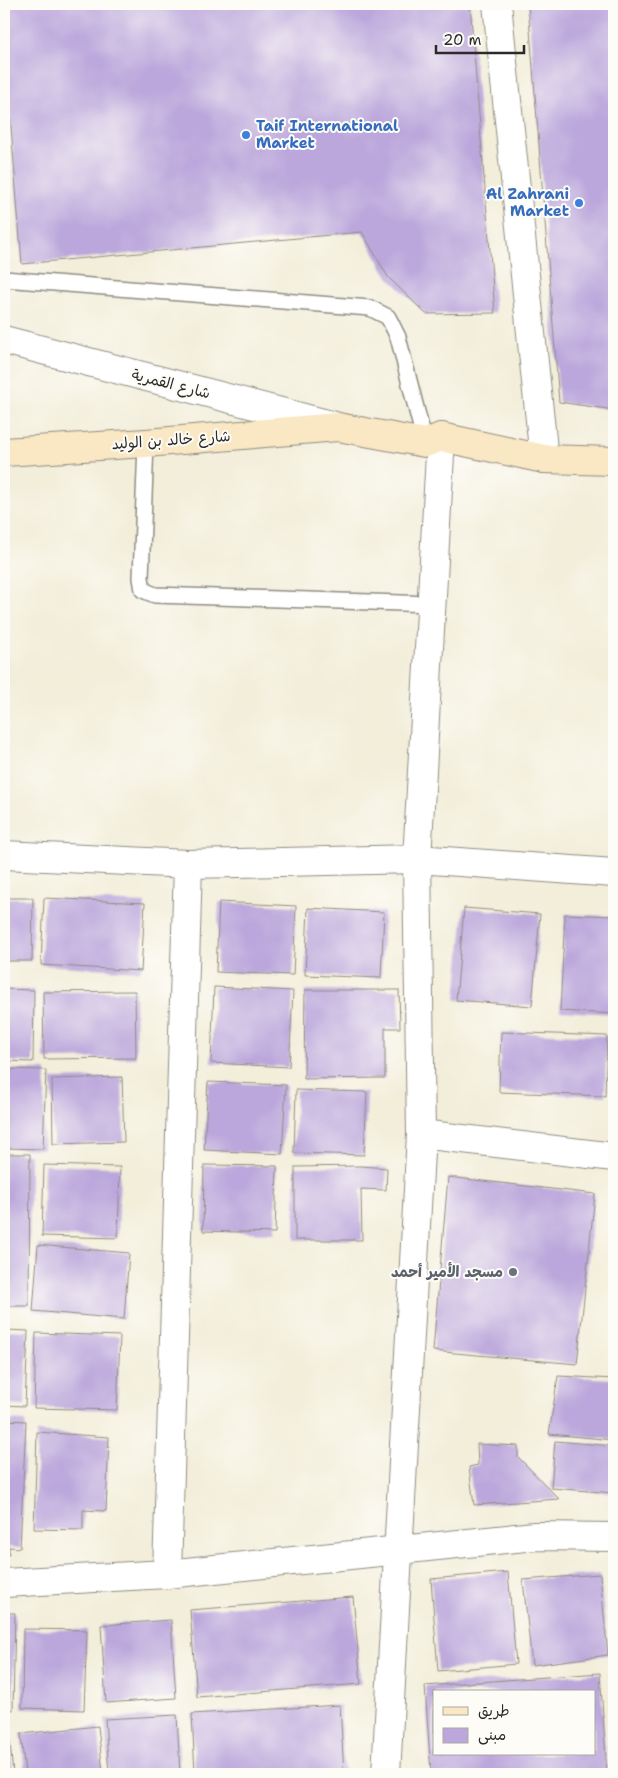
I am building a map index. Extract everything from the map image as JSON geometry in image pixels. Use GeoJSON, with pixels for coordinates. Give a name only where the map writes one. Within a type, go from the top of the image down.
{"type":"FeatureCollection","features":[{"type":"Feature","properties":{"kind":"street"},"geometry":{"type":"LineString","coordinates":[[497,4],[544,459]]}},
{"type":"Feature","properties":{"kind":"street","name":"شارع القمرية"},"geometry":{"type":"LineString","coordinates":[[4,340],[338,426]]}},
{"type":"Feature","properties":{"kind":"street","name":"شارع خالد بن الوليد"},"geometry":{"type":"LineString","coordinates":[[4,452],[146,443],[338,426],[544,459],[614,462]]}},
{"type":"Feature","properties":{"kind":"street"},"geometry":{"type":"LineString","coordinates":[[386,1774],[421,1134],[417,860],[432,604],[433,440]]}},
{"type":"Feature","properties":{"kind":"street"},"geometry":{"type":"LineString","coordinates":[[4,855],[188,864],[417,860],[614,873]]}},
{"type":"Feature","properties":{"kind":"street"},"geometry":{"type":"LineString","coordinates":[[168,1574],[188,864]]}},
{"type":"Feature","properties":{"kind":"street"},"geometry":{"type":"LineString","coordinates":[[421,1134],[614,1157]]}},
{"type":"Feature","properties":{"kind":"street"},"geometry":{"type":"LineString","coordinates":[[4,1583],[168,1574],[535,1536],[614,1538]]}},
{"type":"Feature","properties":{"kind":"lane"},"geometry":{"type":"LineString","coordinates":[[4,280],[370,308],[388,317],[398,338],[433,440]]}},
{"type":"Feature","properties":{"kind":"lane"},"geometry":{"type":"LineString","coordinates":[[146,443],[141,578],[143,590],[155,595],[432,604]]}},
{"type":"Feature","properties":{"kind":"building","name":"Taif International Market"},"geometry":{"type":"Polygon","coordinates":[[[4,4],[470,4],[495,313],[426,314],[388,277],[362,232],[22,264],[4,38],[4,4]]]}},
{"type":"Feature","properties":{"kind":"building","name":"Al Zahrani Market"},"geometry":{"type":"Polygon","coordinates":[[[528,4],[614,4],[614,410],[559,402],[528,4]]]}},
{"type":"Feature","properties":{"kind":"building"},"geometry":{"type":"Polygon","coordinates":[[[4,898],[33,898],[32,961],[4,961],[4,898]]]}},
{"type":"Feature","properties":{"kind":"building"},"geometry":{"type":"Polygon","coordinates":[[[44,898],[145,903],[141,971],[41,965],[44,898]]]}},
{"type":"Feature","properties":{"kind":"building"},"geometry":{"type":"Polygon","coordinates":[[[219,902],[296,906],[293,975],[216,972],[219,902]]]}},
{"type":"Feature","properties":{"kind":"building"},"geometry":{"type":"Polygon","coordinates":[[[308,908],[384,912],[381,978],[305,975],[308,908]]]}},
{"type":"Feature","properties":{"kind":"building"},"geometry":{"type":"Polygon","coordinates":[[[464,908],[540,914],[532,1006],[456,1000],[464,908]]]}},
{"type":"Feature","properties":{"kind":"building"},"geometry":{"type":"Polygon","coordinates":[[[565,914],[614,916],[614,1014],[560,1011],[565,914]]]}},
{"type":"Feature","properties":{"kind":"building"},"geometry":{"type":"Polygon","coordinates":[[[214,987],[293,991],[289,1067],[211,1063],[214,987]]]}},
{"type":"Feature","properties":{"kind":"building"},"geometry":{"type":"Polygon","coordinates":[[[4,989],[34,990],[33,1062],[4,1061],[4,989]]]}},
{"type":"Feature","properties":{"kind":"building"},"geometry":{"type":"Polygon","coordinates":[[[305,990],[399,990],[400,1028],[385,1028],[385,1078],[304,1079],[305,990]]]}},
{"type":"Feature","properties":{"kind":"building"},"geometry":{"type":"Polygon","coordinates":[[[135,991],[136,1058],[44,1059],[43,992],[135,991]]]}},
{"type":"Feature","properties":{"kind":"building"},"geometry":{"type":"Polygon","coordinates":[[[501,1032],[607,1036],[605,1096],[499,1092],[501,1032]]]}},
{"type":"Feature","properties":{"kind":"building"},"geometry":{"type":"Polygon","coordinates":[[[4,1069],[46,1070],[43,1149],[4,1148],[4,1069]]]}},
{"type":"Feature","properties":{"kind":"building"},"geometry":{"type":"Polygon","coordinates":[[[122,1077],[124,1142],[53,1144],[52,1079],[122,1077]]]}},
{"type":"Feature","properties":{"kind":"building"},"geometry":{"type":"Polygon","coordinates":[[[208,1082],[286,1085],[282,1154],[204,1150],[208,1082]]]}},
{"type":"Feature","properties":{"kind":"building"},"geometry":{"type":"Polygon","coordinates":[[[296,1090],[367,1092],[364,1155],[294,1153],[296,1090]]]}},
{"type":"Feature","properties":{"kind":"building"},"geometry":{"type":"Polygon","coordinates":[[[4,1154],[30,1154],[29,1306],[4,1306],[4,1154]]]}},
{"type":"Feature","properties":{"kind":"building"},"geometry":{"type":"Polygon","coordinates":[[[44,1165],[120,1167],[118,1238],[42,1236],[44,1165]]]}},
{"type":"Feature","properties":{"kind":"building"},"geometry":{"type":"Polygon","coordinates":[[[204,1165],[277,1166],[275,1233],[203,1231],[204,1165]]]}},
{"type":"Feature","properties":{"kind":"building"},"geometry":{"type":"Polygon","coordinates":[[[361,1166],[387,1168],[386,1190],[361,1189],[362,1240],[295,1240],[295,1167],[361,1166]]]}},
{"type":"Feature","properties":{"kind":"building","name":"مسجد الأمير أحمد"},"geometry":{"type":"Polygon","coordinates":[[[448,1177],[595,1194],[577,1364],[433,1351],[448,1177]]]}},
{"type":"Feature","properties":{"kind":"building"},"geometry":{"type":"Polygon","coordinates":[[[38,1245],[129,1253],[124,1319],[33,1311],[38,1245]]]}},
{"type":"Feature","properties":{"kind":"building"},"geometry":{"type":"Polygon","coordinates":[[[4,1330],[28,1331],[25,1406],[4,1405],[4,1330]]]}},
{"type":"Feature","properties":{"kind":"building"},"geometry":{"type":"Polygon","coordinates":[[[36,1333],[120,1336],[117,1410],[34,1408],[36,1333]]]}},
{"type":"Feature","properties":{"kind":"building"},"geometry":{"type":"Polygon","coordinates":[[[558,1376],[614,1379],[614,1440],[549,1434],[558,1376]]]}},
{"type":"Feature","properties":{"kind":"building"},"geometry":{"type":"Polygon","coordinates":[[[4,1420],[26,1421],[20,1548],[9,1547],[9,1555],[4,1555],[4,1420]]]}},
{"type":"Feature","properties":{"kind":"building"},"geometry":{"type":"Polygon","coordinates":[[[37,1432],[109,1437],[106,1511],[83,1510],[83,1530],[34,1529],[37,1432]]]}},
{"type":"Feature","properties":{"kind":"building"},"geometry":{"type":"Polygon","coordinates":[[[555,1441],[614,1446],[614,1493],[551,1488],[555,1441]]]}},
{"type":"Feature","properties":{"kind":"building"},"geometry":{"type":"Polygon","coordinates":[[[477,1444],[518,1446],[518,1457],[559,1499],[474,1505],[469,1467],[478,1465],[477,1444]]]}},
{"type":"Feature","properties":{"kind":"building"},"geometry":{"type":"Polygon","coordinates":[[[508,1572],[516,1664],[438,1671],[431,1579],[508,1572]]]}},
{"type":"Feature","properties":{"kind":"building"},"geometry":{"type":"Polygon","coordinates":[[[600,1574],[608,1655],[532,1665],[523,1580],[600,1574]]]}},
{"type":"Feature","properties":{"kind":"building"},"geometry":{"type":"Polygon","coordinates":[[[353,1597],[361,1684],[197,1697],[190,1610],[353,1597]]]}},
{"type":"Feature","properties":{"kind":"building"},"geometry":{"type":"Polygon","coordinates":[[[4,1613],[15,1613],[13,1710],[4,1710],[4,1613]]]}},
{"type":"Feature","properties":{"kind":"building"},"geometry":{"type":"Polygon","coordinates":[[[171,1620],[176,1698],[106,1703],[101,1625],[171,1620]]]}},
{"type":"Feature","properties":{"kind":"building"},"geometry":{"type":"Polygon","coordinates":[[[23,1629],[87,1630],[84,1710],[22,1708],[23,1629]]]}},
{"type":"Feature","properties":{"kind":"building"},"geometry":{"type":"Polygon","coordinates":[[[600,1673],[607,1773],[431,1774],[425,1686],[600,1673]]]}},
{"type":"Feature","properties":{"kind":"building"},"geometry":{"type":"Polygon","coordinates":[[[340,1705],[344,1774],[195,1774],[192,1714],[340,1705]]]}},
{"type":"Feature","properties":{"kind":"building"},"geometry":{"type":"Polygon","coordinates":[[[177,1715],[180,1774],[109,1774],[105,1719],[177,1715]]]}},
{"type":"Feature","properties":{"kind":"building"},"geometry":{"type":"Polygon","coordinates":[[[4,1722],[8,1722],[13,1774],[4,1774],[4,1722]]]}},
{"type":"Feature","properties":{"kind":"building"},"geometry":{"type":"Polygon","coordinates":[[[98,1726],[103,1774],[25,1774],[21,1734],[98,1726]]]}},
{"type":"Feature","properties":{"kind":"place","name":"Taif International Market"},"geometry":{"type":"Point","coordinates":[246,135]}},
{"type":"Feature","properties":{"kind":"place","name":"Al Zahrani Market"},"geometry":{"type":"Point","coordinates":[579,203]}},
{"type":"Feature","properties":{"kind":"place","name":"مسجد الأمير أحمد"},"geometry":{"type":"Point","coordinates":[513,1272]}}]}
